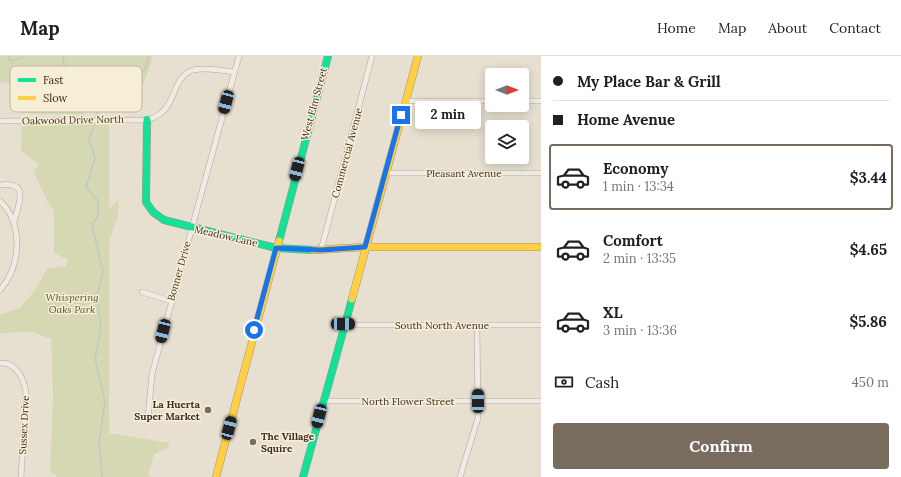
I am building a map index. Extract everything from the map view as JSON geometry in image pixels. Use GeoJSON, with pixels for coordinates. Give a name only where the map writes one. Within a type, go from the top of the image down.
{"type":"FeatureCollection","features":[{"type":"Feature","properties":{"kind":"street","name":"Bonner Drive"},"geometry":{"type":"LineString","coordinates":[[148,418],[152,374],[170,301],[239,56]]}},
{"type":"Feature","properties":{"kind":"street","name":"West Elm Street"},"geometry":{"type":"LineString","coordinates":[[216,477],[328,56]]}},
{"type":"Feature","properties":{"kind":"street","name":"Commercial Avenue"},"geometry":{"type":"LineString","coordinates":[[321,250],[372,56]]}},
{"type":"Feature","properties":{"kind":"street"},"geometry":{"type":"LineString","coordinates":[[303,477],[343,324],[387,173],[418,56]]}},
{"type":"Feature","properties":{"kind":"street"},"geometry":{"type":"LineString","coordinates":[[146,120],[157,117],[165,110],[181,77],[194,70],[234,72]]}},
{"type":"Feature","properties":{"kind":"street"},"geometry":{"type":"LineString","coordinates":[[405,101],[485,101]]}},
{"type":"Feature","properties":{"kind":"street"},"geometry":{"type":"LineString","coordinates":[[529,101],[541,101]]}},
{"type":"Feature","properties":{"kind":"street","name":"Meadow Lane"},"geometry":{"type":"LineString","coordinates":[[146,120],[146,202],[153,212],[164,220],[191,228],[276,248],[321,250],[365,247],[541,247]]}},
{"type":"Feature","properties":{"kind":"street","name":"Oakwood Drive North"},"geometry":{"type":"LineString","coordinates":[[0,121],[146,120]]}},
{"type":"Feature","properties":{"kind":"street","name":"Pleasant Avenue"},"geometry":{"type":"LineString","coordinates":[[387,173],[541,173]]}},
{"type":"Feature","properties":{"kind":"street"},"geometry":{"type":"LineString","coordinates":[[0,185],[10,183],[16,185],[19,189],[20,199],[14,222]]}},
{"type":"Feature","properties":{"kind":"street"},"geometry":{"type":"LineString","coordinates":[[0,201],[10,212],[14,222],[17,243],[15,264],[8,281],[0,290]]}},
{"type":"Feature","properties":{"kind":"street"},"geometry":{"type":"LineString","coordinates":[[142,292],[170,301]]}},
{"type":"Feature","properties":{"kind":"street","name":"South North Avenue"},"geometry":{"type":"LineString","coordinates":[[343,324],[541,325]]}},
{"type":"Feature","properties":{"kind":"street"},"geometry":{"type":"LineString","coordinates":[[460,477],[478,418],[477,325]]}},
{"type":"Feature","properties":{"kind":"street","name":"Sussex Drive"},"geometry":{"type":"LineString","coordinates":[[0,363],[14,367],[23,377],[26,391],[22,477]]}},
{"type":"Feature","properties":{"kind":"street","name":"North Flower Street"},"geometry":{"type":"LineString","coordinates":[[323,401],[541,402]]}},
{"type":"Feature","properties":{"kind":"green space"},"geometry":{"type":"Polygon","coordinates":[[[0,56],[153,56],[143,85],[142,66],[10,66],[10,83],[0,82],[0,56]]]}},
{"type":"Feature","properties":{"kind":"green space"},"geometry":{"type":"Polygon","coordinates":[[[22,112],[85,112],[84,115],[22,112]]]}},
{"type":"Feature","properties":{"kind":"green space","name":"Whispering Oaks Park"},"geometry":{"type":"Polygon","coordinates":[[[109,120],[109,209],[119,199],[118,216],[109,241],[109,433],[169,443],[169,448],[154,454],[148,475],[152,477],[56,477],[56,475],[50,472],[53,398],[51,339],[33,332],[0,333],[0,315],[20,308],[36,289],[47,269],[66,266],[68,260],[54,253],[54,211],[48,203],[34,172],[39,164],[21,151],[22,121],[109,120]]]}},
{"type":"Feature","properties":{"kind":"waterway"},"geometry":{"type":"LineString","coordinates":[[9,56],[10,61],[22,58],[22,56]]}},
{"type":"Feature","properties":{"kind":"waterway"},"geometry":{"type":"LineString","coordinates":[[63,56],[64,65],[67,66]]}},
{"type":"Feature","properties":{"kind":"waterway"},"geometry":{"type":"LineString","coordinates":[[142,72],[147,64],[148,56]]}},
{"type":"Feature","properties":{"kind":"waterway"},"geometry":{"type":"LineString","coordinates":[[96,117],[97,112]]}},
{"type":"Feature","properties":{"kind":"waterway"},"geometry":{"type":"LineString","coordinates":[[94,125],[89,139],[95,158],[86,187],[98,201],[98,215],[92,226],[103,271],[97,296],[101,329],[95,359],[105,401],[99,443],[102,477]]}},
{"type":"Feature","properties":{"kind":"traffic: fast"},"geometry":{"type":"LineString","coordinates":[[279,241],[328,56]]}},
{"type":"Feature","properties":{"kind":"traffic: fast"},"geometry":{"type":"LineString","coordinates":[[147,120],[146,202],[153,212],[164,220],[276,248],[313,250]]}},
{"type":"Feature","properties":{"kind":"traffic: fast"},"geometry":{"type":"LineString","coordinates":[[303,477],[352,299]]}},
{"type":"Feature","properties":{"kind":"traffic: slow"},"geometry":{"type":"LineString","coordinates":[[352,299],[418,56]]}},
{"type":"Feature","properties":{"kind":"traffic: slow"},"geometry":{"type":"LineString","coordinates":[[216,477],[279,241]]}},
{"type":"Feature","properties":{"kind":"traffic: slow"},"geometry":{"type":"LineString","coordinates":[[313,250],[365,247],[541,247]]}},
{"type":"Feature","properties":{"kind":"place","name":"La Huerta Super Market"},"geometry":{"type":"Point","coordinates":[208,410]}},
{"type":"Feature","properties":{"kind":"place","name":"The Village Squire"},"geometry":{"type":"Point","coordinates":[253,442]}},
{"type":"Feature","properties":{"kind":"route"},"geometry":{"type":"LineString","coordinates":[[254,330],[276,248],[321,250],[365,247],[387,173],[401,115]]}}]}
